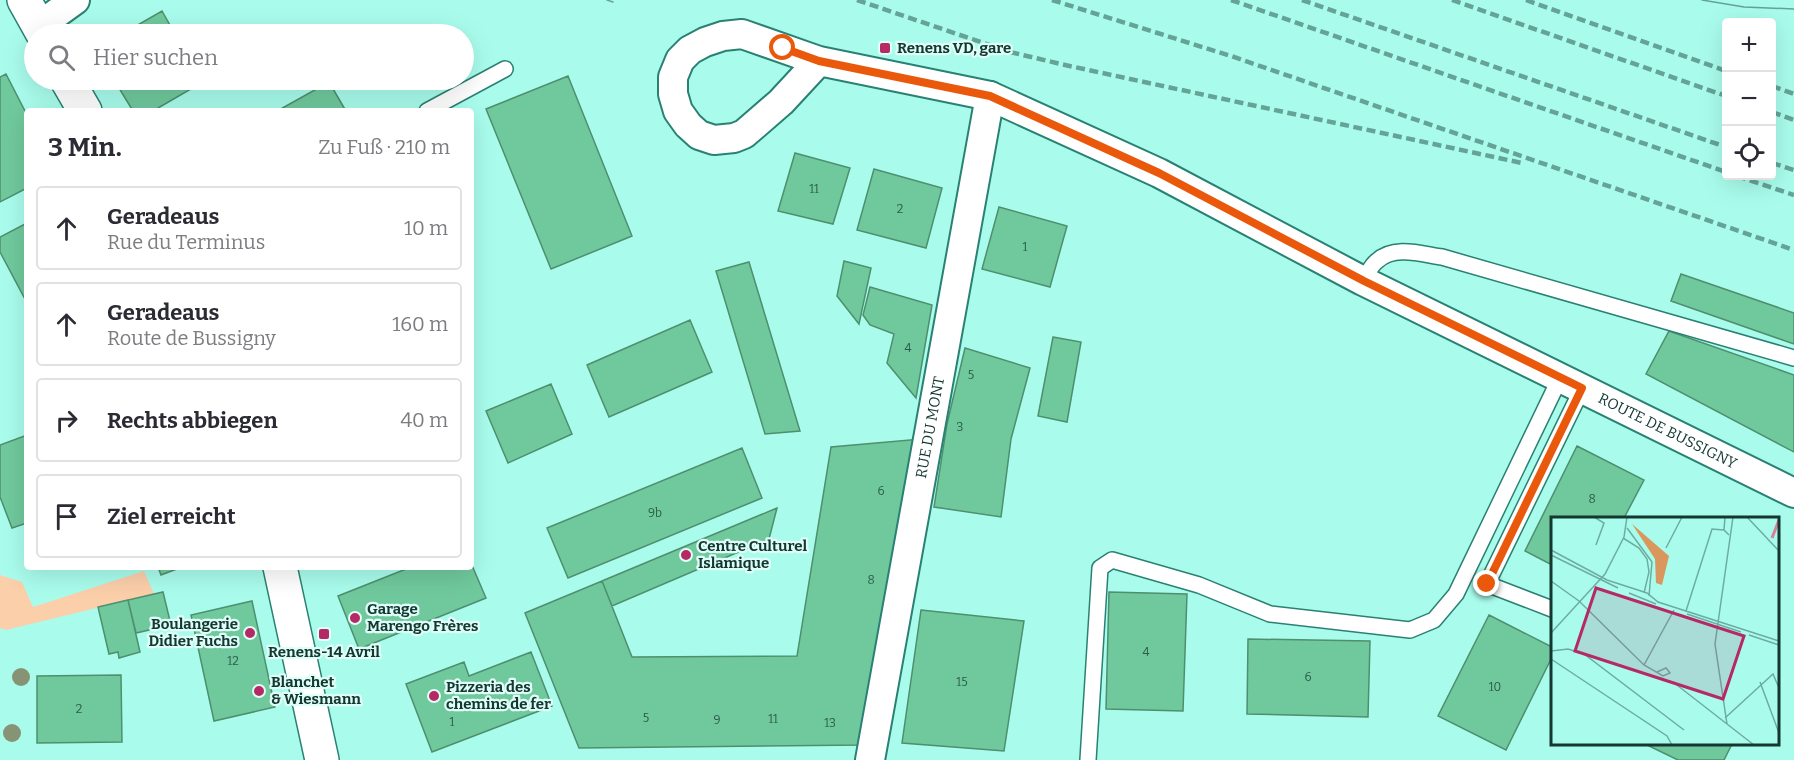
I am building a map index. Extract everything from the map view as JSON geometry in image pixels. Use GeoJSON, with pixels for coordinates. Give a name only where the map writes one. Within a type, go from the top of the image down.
{"type":"FeatureCollection","features":[{"type":"Feature","properties":{"kind":"street"},"geometry":{"type":"LineString","coordinates":[[35,20],[75,0]]}},
{"type":"Feature","properties":{"kind":"street","name":"ROUTE DE BUSSIGNY"},"geometry":{"type":"LineString","coordinates":[[819,61],[781,102],[744,134],[734,138],[714,140],[699,135],[678,111],[673,77],[680,60],[690,50],[705,42],[723,36],[742,34],[819,61],[990,96],[1159,173],[1364,281],[1794,493]]}},
{"type":"Feature","properties":{"kind":"street"},"geometry":{"type":"LineString","coordinates":[[73,90],[83,108]]}},
{"type":"Feature","properties":{"kind":"street","name":"RUE DU MONT"},"geometry":{"type":"LineString","coordinates":[[870,760],[990,96]]}},
{"type":"Feature","properties":{"kind":"street"},"geometry":{"type":"LineString","coordinates":[[281,570],[322,760]]}},
{"type":"Feature","properties":{"kind":"lane"},"geometry":{"type":"LineString","coordinates":[[474,86],[505,69]]}},
{"type":"Feature","properties":{"kind":"lane"},"geometry":{"type":"LineString","coordinates":[[433,108],[466,90]]}},
{"type":"Feature","properties":{"kind":"lane"},"geometry":{"type":"LineString","coordinates":[[1364,281],[1376,261],[1391,252],[1431,255],[1794,358]]}},
{"type":"Feature","properties":{"kind":"lane"},"geometry":{"type":"LineString","coordinates":[[1551,609],[1487,584],[1571,383]]}},
{"type":"Feature","properties":{"kind":"lane"},"geometry":{"type":"LineString","coordinates":[[1088,760],[1100,568],[1112,560],[1199,585],[1270,614],[1410,630],[1434,620],[1456,594],[1571,383]]}},
{"type":"Feature","properties":{"kind":"shaded area"},"geometry":{"type":"Polygon","coordinates":[[[144,571],[154,594],[6,630],[0,628],[0,575],[22,582],[33,607],[144,571]]]}},
{"type":"Feature","properties":{"kind":"building"},"geometry":{"type":"Polygon","coordinates":[[[162,11],[169,24],[139,24],[162,11]]]}},
{"type":"Feature","properties":{"kind":"building"},"geometry":{"type":"Polygon","coordinates":[[[6,74],[24,109],[24,190],[0,202],[0,77],[6,74]]]}},
{"type":"Feature","properties":{"kind":"building"},"geometry":{"type":"Polygon","coordinates":[[[568,76],[632,236],[551,269],[486,109],[568,76]]]}},
{"type":"Feature","properties":{"kind":"building"},"geometry":{"type":"Polygon","coordinates":[[[120,90],[189,90],[158,108],[131,108],[120,90]]]}},
{"type":"Feature","properties":{"kind":"building"},"geometry":{"type":"Polygon","coordinates":[[[315,90],[334,90],[344,108],[282,108],[315,90]]]}},
{"type":"Feature","properties":{"kind":"building"},"geometry":{"type":"Polygon","coordinates":[[[795,153],[850,168],[833,224],[778,211],[795,153]]]}},
{"type":"Feature","properties":{"kind":"building"},"geometry":{"type":"Polygon","coordinates":[[[874,169],[942,188],[926,248],[857,230],[874,169]]]}},
{"type":"Feature","properties":{"kind":"building"},"geometry":{"type":"Polygon","coordinates":[[[999,207],[1067,226],[1050,287],[982,269],[999,207]]]}},
{"type":"Feature","properties":{"kind":"building"},"geometry":{"type":"Polygon","coordinates":[[[24,225],[24,297],[0,252],[0,237],[24,225]]]}},
{"type":"Feature","properties":{"kind":"building"},"geometry":{"type":"Polygon","coordinates":[[[844,261],[871,268],[859,324],[837,296],[844,261]]]}},
{"type":"Feature","properties":{"kind":"building"},"geometry":{"type":"Polygon","coordinates":[[[749,262],[800,431],[765,434],[716,271],[749,262]]]}},
{"type":"Feature","properties":{"kind":"building"},"geometry":{"type":"Polygon","coordinates":[[[1681,274],[1794,313],[1794,344],[1671,301],[1681,274]]]}},
{"type":"Feature","properties":{"kind":"building"},"geometry":{"type":"Polygon","coordinates":[[[870,287],[932,305],[916,398],[887,363],[894,334],[870,325],[863,315],[870,287]]]}},
{"type":"Feature","properties":{"kind":"building"},"geometry":{"type":"Polygon","coordinates":[[[690,320],[712,372],[609,417],[587,365],[690,320]]]}},
{"type":"Feature","properties":{"kind":"building"},"geometry":{"type":"Polygon","coordinates":[[[1669,331],[1794,375],[1794,452],[1646,374],[1669,331]]]}},
{"type":"Feature","properties":{"kind":"building"},"geometry":{"type":"Polygon","coordinates":[[[1053,337],[1081,342],[1067,422],[1038,416],[1053,337]]]}},
{"type":"Feature","properties":{"kind":"building"},"geometry":{"type":"Polygon","coordinates":[[[965,348],[1030,368],[1011,439],[1001,517],[934,507],[947,424],[965,348]]]}},
{"type":"Feature","properties":{"kind":"building"},"geometry":{"type":"Polygon","coordinates":[[[551,384],[572,434],[508,463],[486,411],[551,384]]]}},
{"type":"Feature","properties":{"kind":"building"},"geometry":{"type":"Polygon","coordinates":[[[24,436],[24,524],[12,528],[0,497],[0,445],[24,436]]]}},
{"type":"Feature","properties":{"kind":"building"},"geometry":{"type":"Polygon","coordinates":[[[921,439],[863,745],[579,748],[525,613],[602,581],[632,657],[797,656],[831,447],[921,439]]]}},
{"type":"Feature","properties":{"kind":"building"},"geometry":{"type":"Polygon","coordinates":[[[1577,446],[1644,480],[1625,517],[1551,517],[1551,564],[1525,551],[1577,446]]]}},
{"type":"Feature","properties":{"kind":"building"},"geometry":{"type":"Polygon","coordinates":[[[742,448],[762,498],[568,578],[547,528],[742,448]]]}},
{"type":"Feature","properties":{"kind":"building"},"geometry":{"type":"Polygon","coordinates":[[[777,508],[769,539],[612,606],[602,581],[777,508]]]}},
{"type":"Feature","properties":{"kind":"building"},"geometry":{"type":"Polygon","coordinates":[[[159,570],[174,570],[161,575],[159,570]]]}},
{"type":"Feature","properties":{"kind":"building"},"geometry":{"type":"Polygon","coordinates":[[[403,570],[474,570],[486,598],[359,649],[338,596],[403,570]]]}},
{"type":"Feature","properties":{"kind":"building"},"geometry":{"type":"Polygon","coordinates":[[[163,592],[171,625],[136,633],[128,600],[163,592]]]}},
{"type":"Feature","properties":{"kind":"building"},"geometry":{"type":"Polygon","coordinates":[[[1109,592],[1187,594],[1183,711],[1106,709],[1109,592]]]}},
{"type":"Feature","properties":{"kind":"building"},"geometry":{"type":"Polygon","coordinates":[[[128,600],[140,652],[119,658],[118,652],[109,654],[98,607],[128,600]]]}},
{"type":"Feature","properties":{"kind":"building"},"geometry":{"type":"Polygon","coordinates":[[[252,601],[275,707],[214,721],[191,615],[252,601]]]}},
{"type":"Feature","properties":{"kind":"building"},"geometry":{"type":"Polygon","coordinates":[[[921,610],[1024,621],[1004,751],[902,743],[921,610]]]}},
{"type":"Feature","properties":{"kind":"building"},"geometry":{"type":"Polygon","coordinates":[[[1489,615],[1551,646],[1551,659],[1506,750],[1438,716],[1489,615]]]}},
{"type":"Feature","properties":{"kind":"building"},"geometry":{"type":"Polygon","coordinates":[[[1248,639],[1370,641],[1368,717],[1247,714],[1248,639]]]}},
{"type":"Feature","properties":{"kind":"building"},"geometry":{"type":"Polygon","coordinates":[[[531,652],[552,706],[432,752],[406,684],[464,662],[469,676],[531,652]]]}},
{"type":"Feature","properties":{"kind":"building"},"geometry":{"type":"Polygon","coordinates":[[[121,675],[122,742],[37,743],[37,676],[121,675]]]}},
{"type":"Feature","properties":{"kind":"building"},"geometry":{"type":"Polygon","coordinates":[[[1647,745],[1732,745],[1724,760],[1678,760],[1647,745]]]}},
{"type":"Feature","properties":{"kind":"tram line"},"geometry":{"type":"LineString","coordinates":[[607,0],[613,2]]}},
{"type":"Feature","properties":{"kind":"tram line"},"geometry":{"type":"LineString","coordinates":[[1702,0],[1744,7],[1794,9]]}},
{"type":"Feature","properties":{"kind":"railway"},"geometry":{"type":"LineString","coordinates":[[857,0],[1010,52],[1522,163]]}},
{"type":"Feature","properties":{"kind":"railway"},"geometry":{"type":"LineString","coordinates":[[1052,0],[1231,56],[1794,250]]}},
{"type":"Feature","properties":{"kind":"railway"},"geometry":{"type":"LineString","coordinates":[[1231,0],[1722,171]]}},
{"type":"Feature","properties":{"kind":"railway"},"geometry":{"type":"LineString","coordinates":[[1302,0],[1722,146]]}},
{"type":"Feature","properties":{"kind":"railway"},"geometry":{"type":"LineString","coordinates":[[1452,0],[1722,95]]}},
{"type":"Feature","properties":{"kind":"railway"},"geometry":{"type":"LineString","coordinates":[[1526,0],[1722,70]]}},
{"type":"Feature","properties":{"kind":"railway"},"geometry":{"type":"LineString","coordinates":[[1776,87],[1794,94]]}},
{"type":"Feature","properties":{"kind":"railway"},"geometry":{"type":"LineString","coordinates":[[1776,113],[1794,120]]}},
{"type":"Feature","properties":{"kind":"railway"},"geometry":{"type":"LineString","coordinates":[[1776,164],[1794,170]]}},
{"type":"Feature","properties":{"kind":"railway"},"geometry":{"type":"LineString","coordinates":[[1749,180],[1794,195]]}},
{"type":"Feature","properties":{"kind":"place","name":"Renens VD, gare"},"geometry":{"type":"Point","coordinates":[885,48]}},
{"type":"Feature","properties":{"kind":"place","name":"Centre Culturel Islamique"},"geometry":{"type":"Point","coordinates":[686,555]}},
{"type":"Feature","properties":{"kind":"place","name":"Garage Marengo Frères"},"geometry":{"type":"Point","coordinates":[355,618]}},
{"type":"Feature","properties":{"kind":"place","name":"Boulangerie Didier Fuchs"},"geometry":{"type":"Point","coordinates":[250,633]}},
{"type":"Feature","properties":{"kind":"place","name":"Renens-14 Avril"},"geometry":{"type":"Point","coordinates":[324,634]}},
{"type":"Feature","properties":{"kind":"place","name":"Blanchet & Wiesmann"},"geometry":{"type":"Point","coordinates":[259,691]}},
{"type":"Feature","properties":{"kind":"place","name":"Pizzeria des chemins de fer"},"geometry":{"type":"Point","coordinates":[434,696]}},
{"type":"Feature","properties":{"kind":"route"},"geometry":{"type":"LineString","coordinates":[[783,48],[819,61],[990,96],[1159,173],[1364,281],[1582,388],[1487,584]]}}]}
